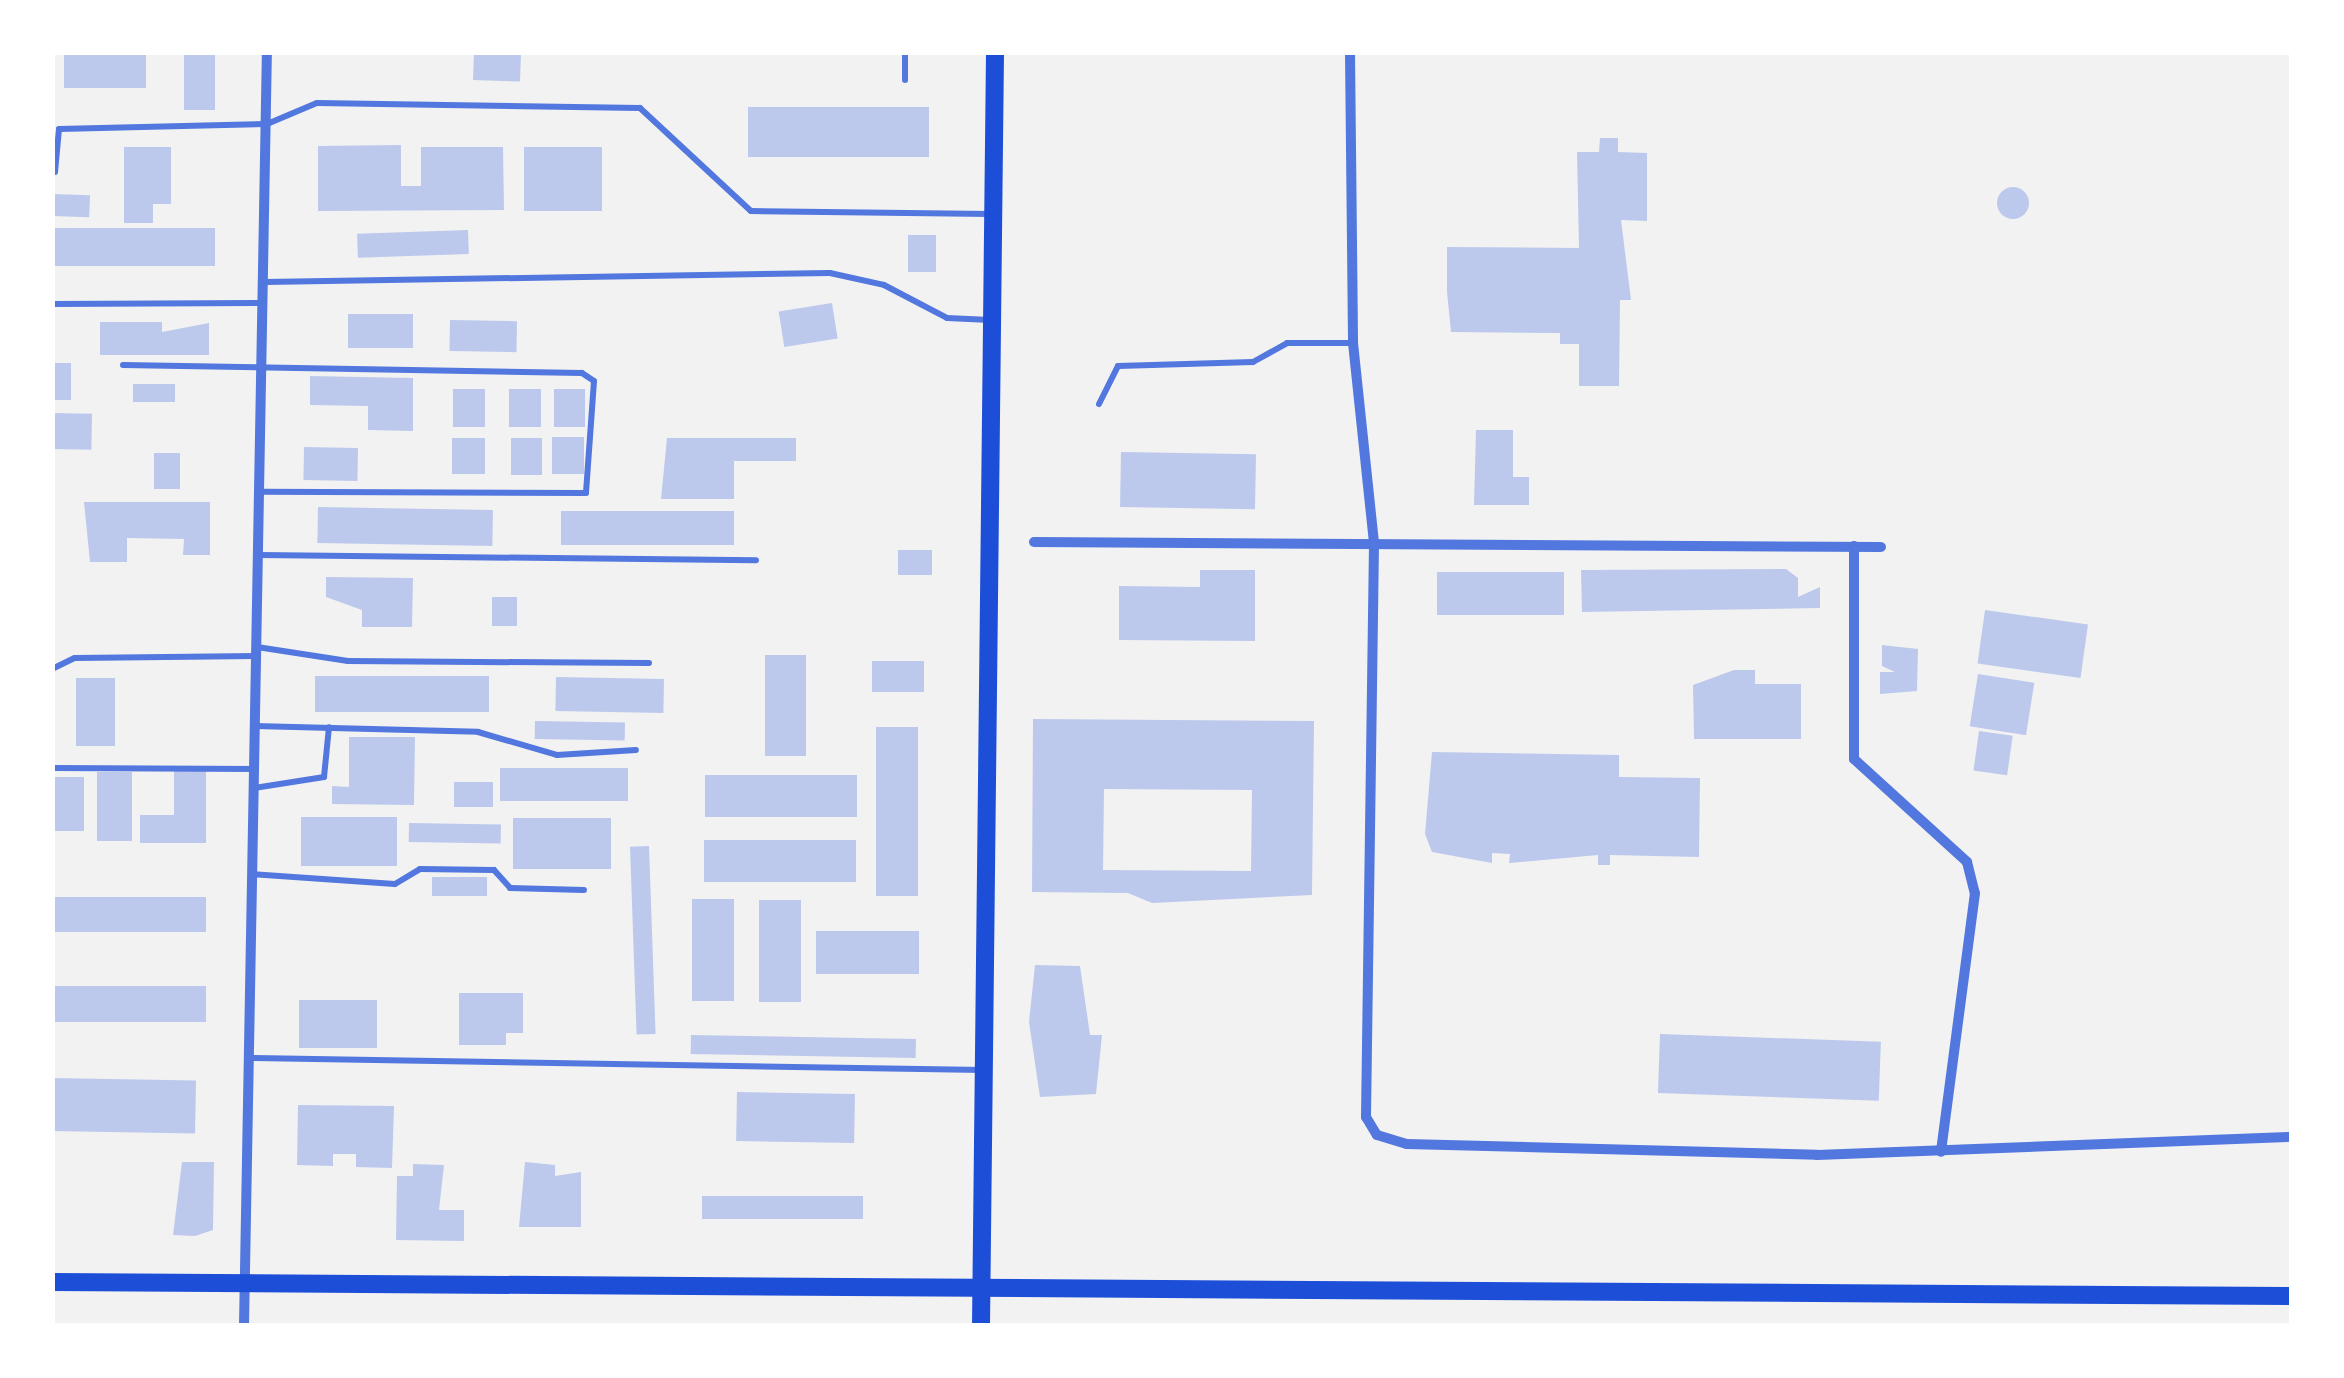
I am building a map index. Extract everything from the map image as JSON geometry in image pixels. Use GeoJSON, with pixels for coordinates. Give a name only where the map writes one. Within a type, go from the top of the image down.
{"type":"FeatureCollection","features":[{"type":"Feature","properties":{"kind":"main road"},"geometry":{"type":"LineString","coordinates":[[981,1326],[995,52]]}},
{"type":"Feature","properties":{"kind":"main road"},"geometry":{"type":"LineString","coordinates":[[52,1282],[981,1294],[2292,1296]]}},
{"type":"Feature","properties":{"kind":"street"},"geometry":{"type":"LineString","coordinates":[[244,1326],[267,52]]}},
{"type":"Feature","properties":{"kind":"street"},"geometry":{"type":"LineString","coordinates":[[1350,52],[1353,343],[1374,544],[1366,1117],[1377,1135],[1407,1144],[1941,1152],[2292,1138]]}},
{"type":"Feature","properties":{"kind":"street"},"geometry":{"type":"LineString","coordinates":[[1034,542],[1881,547]]}},
{"type":"Feature","properties":{"kind":"street"},"geometry":{"type":"LineString","coordinates":[[1854,546],[1854,759],[1972,874],[1941,1152]]}},
{"type":"Feature","properties":{"kind":"lane"},"geometry":{"type":"LineString","coordinates":[[904,80],[905,52]]}},
{"type":"Feature","properties":{"kind":"lane"},"geometry":{"type":"LineString","coordinates":[[55,172],[59,129],[268,124],[316,103],[640,108],[752,210],[993,214]]}},
{"type":"Feature","properties":{"kind":"lane"},"geometry":{"type":"LineString","coordinates":[[264,282],[830,273],[884,285],[947,318],[991,320]]}},
{"type":"Feature","properties":{"kind":"lane"},"geometry":{"type":"LineString","coordinates":[[52,304],[264,302]]}},
{"type":"Feature","properties":{"kind":"lane"},"geometry":{"type":"LineString","coordinates":[[1099,404],[1118,366],[1253,362],[1286,343],[1353,343]]}},
{"type":"Feature","properties":{"kind":"lane"},"geometry":{"type":"LineString","coordinates":[[123,364],[582,372],[594,391],[586,493],[260,492]]}},
{"type":"Feature","properties":{"kind":"lane"},"geometry":{"type":"LineString","coordinates":[[259,555],[756,560]]}},
{"type":"Feature","properties":{"kind":"lane"},"geometry":{"type":"LineString","coordinates":[[52,669],[75,658],[257,651],[348,661],[649,663]]}},
{"type":"Feature","properties":{"kind":"lane"},"geometry":{"type":"LineString","coordinates":[[255,726],[478,732],[556,754],[636,750]]}},
{"type":"Feature","properties":{"kind":"lane"},"geometry":{"type":"LineString","coordinates":[[254,788],[324,777],[329,727]]}},
{"type":"Feature","properties":{"kind":"lane"},"geometry":{"type":"LineString","coordinates":[[52,768],[255,769]]}},
{"type":"Feature","properties":{"kind":"lane"},"geometry":{"type":"LineString","coordinates":[[252,874],[395,884],[420,869],[494,870],[510,888],[584,890]]}},
{"type":"Feature","properties":{"kind":"lane"},"geometry":{"type":"LineString","coordinates":[[250,1058],[984,1070]]}},
{"type":"Feature","properties":{"kind":"building"},"geometry":{"type":"Polygon","coordinates":[[[64,52],[146,52],[146,88],[64,88],[64,52]]]}},
{"type":"Feature","properties":{"kind":"building"},"geometry":{"type":"Polygon","coordinates":[[[184,52],[215,52],[215,110],[184,110],[184,52]]]}},
{"type":"Feature","properties":{"kind":"building"},"geometry":{"type":"Polygon","coordinates":[[[474,52],[521,54],[520,82],[473,80],[474,52]]]}},
{"type":"Feature","properties":{"kind":"building"},"geometry":{"type":"Polygon","coordinates":[[[748,107],[929,107],[929,157],[748,157],[748,107]]]}},
{"type":"Feature","properties":{"kind":"building"},"geometry":{"type":"Polygon","coordinates":[[[1600,138],[1618,138],[1618,152],[1647,153],[1647,221],[1621,220],[1631,300],[1620,300],[1619,386],[1579,386],[1579,344],[1560,344],[1560,333],[1451,332],[1447,247],[1579,248],[1577,152],[1599,152],[1600,138]]]}},
{"type":"Feature","properties":{"kind":"building"},"geometry":{"type":"Polygon","coordinates":[[[401,145],[401,186],[421,186],[421,147],[503,147],[504,210],[318,211],[318,146],[401,145]]]}},
{"type":"Feature","properties":{"kind":"building"},"geometry":{"type":"Polygon","coordinates":[[[124,147],[171,147],[171,204],[153,204],[153,223],[124,223],[124,147]]]}},
{"type":"Feature","properties":{"kind":"building"},"geometry":{"type":"Polygon","coordinates":[[[524,147],[602,147],[602,211],[524,211],[524,147]]]}},
{"type":"Feature","properties":{"kind":"building"},"geometry":{"type":"Polygon","coordinates":[[[2013,187],[2024,192],[2029,203],[2024,214],[2013,219],[2002,214],[1997,203],[2002,192],[2013,187]]]}},
{"type":"Feature","properties":{"kind":"building"},"geometry":{"type":"Polygon","coordinates":[[[52,194],[90,195],[89,217],[52,216],[52,194]]]}},
{"type":"Feature","properties":{"kind":"building"},"geometry":{"type":"Polygon","coordinates":[[[52,228],[215,228],[215,266],[52,266],[52,228]]]}},
{"type":"Feature","properties":{"kind":"building"},"geometry":{"type":"Polygon","coordinates":[[[468,230],[469,254],[358,258],[357,234],[468,230]]]}},
{"type":"Feature","properties":{"kind":"building"},"geometry":{"type":"Polygon","coordinates":[[[908,235],[936,235],[936,272],[908,272],[908,235]]]}},
{"type":"Feature","properties":{"kind":"building"},"geometry":{"type":"Polygon","coordinates":[[[832,303],[838,339],[784,347],[779,311],[832,303]]]}},
{"type":"Feature","properties":{"kind":"building"},"geometry":{"type":"Polygon","coordinates":[[[348,314],[413,314],[413,348],[348,348],[348,314]]]}},
{"type":"Feature","properties":{"kind":"building"},"geometry":{"type":"Polygon","coordinates":[[[450,320],[517,321],[516,352],[449,351],[450,320]]]}},
{"type":"Feature","properties":{"kind":"building"},"geometry":{"type":"Polygon","coordinates":[[[100,322],[162,322],[162,332],[209,323],[209,355],[100,355],[100,322]]]}},
{"type":"Feature","properties":{"kind":"building"},"geometry":{"type":"Polygon","coordinates":[[[52,363],[71,363],[71,400],[52,400],[52,363]]]}},
{"type":"Feature","properties":{"kind":"building"},"geometry":{"type":"Polygon","coordinates":[[[310,376],[413,378],[413,431],[368,430],[368,406],[310,405],[310,376]]]}},
{"type":"Feature","properties":{"kind":"building"},"geometry":{"type":"Polygon","coordinates":[[[133,384],[175,384],[175,402],[133,402],[133,384]]]}},
{"type":"Feature","properties":{"kind":"building"},"geometry":{"type":"Polygon","coordinates":[[[453,389],[485,389],[485,427],[453,427],[453,389]]]}},
{"type":"Feature","properties":{"kind":"building"},"geometry":{"type":"Polygon","coordinates":[[[509,389],[541,389],[541,427],[509,427],[509,389]]]}},
{"type":"Feature","properties":{"kind":"building"},"geometry":{"type":"Polygon","coordinates":[[[554,389],[585,389],[585,427],[554,427],[554,389]]]}},
{"type":"Feature","properties":{"kind":"building"},"geometry":{"type":"Polygon","coordinates":[[[52,413],[92,414],[91,450],[52,449],[52,413]]]}},
{"type":"Feature","properties":{"kind":"building"},"geometry":{"type":"Polygon","coordinates":[[[1476,430],[1513,430],[1513,477],[1529,477],[1529,505],[1474,505],[1476,430]]]}},
{"type":"Feature","properties":{"kind":"building"},"geometry":{"type":"Polygon","coordinates":[[[552,437],[584,437],[584,474],[552,474],[552,437]]]}},
{"type":"Feature","properties":{"kind":"building"},"geometry":{"type":"Polygon","coordinates":[[[452,438],[485,438],[485,474],[452,474],[452,438]]]}},
{"type":"Feature","properties":{"kind":"building"},"geometry":{"type":"Polygon","coordinates":[[[511,438],[542,438],[542,475],[511,475],[511,438]]]}},
{"type":"Feature","properties":{"kind":"building"},"geometry":{"type":"Polygon","coordinates":[[[667,438],[796,438],[796,461],[734,461],[734,499],[661,499],[667,438]]]}},
{"type":"Feature","properties":{"kind":"building"},"geometry":{"type":"Polygon","coordinates":[[[304,447],[358,448],[357,481],[303,480],[304,447]]]}},
{"type":"Feature","properties":{"kind":"building"},"geometry":{"type":"Polygon","coordinates":[[[1121,452],[1256,454],[1255,509],[1120,507],[1121,452]]]}},
{"type":"Feature","properties":{"kind":"building"},"geometry":{"type":"Polygon","coordinates":[[[154,453],[180,453],[180,489],[154,489],[154,453]]]}},
{"type":"Feature","properties":{"kind":"building"},"geometry":{"type":"Polygon","coordinates":[[[84,502],[210,502],[210,555],[183,555],[184,539],[127,538],[127,562],[90,562],[84,502]]]}},
{"type":"Feature","properties":{"kind":"building"},"geometry":{"type":"Polygon","coordinates":[[[318,507],[493,510],[492,546],[317,543],[318,507]]]}},
{"type":"Feature","properties":{"kind":"building"},"geometry":{"type":"Polygon","coordinates":[[[561,511],[734,511],[734,545],[561,545],[561,511]]]}},
{"type":"Feature","properties":{"kind":"building"},"geometry":{"type":"Polygon","coordinates":[[[898,550],[932,550],[932,575],[898,575],[898,550]]]}},
{"type":"Feature","properties":{"kind":"building"},"geometry":{"type":"Polygon","coordinates":[[[1786,569],[1798,578],[1798,597],[1820,587],[1820,608],[1582,612],[1581,570],[1786,569]]]}},
{"type":"Feature","properties":{"kind":"building"},"geometry":{"type":"Polygon","coordinates":[[[1200,570],[1255,570],[1255,641],[1119,640],[1119,586],[1200,587],[1200,570]]]}},
{"type":"Feature","properties":{"kind":"building"},"geometry":{"type":"Polygon","coordinates":[[[1437,572],[1564,572],[1564,615],[1437,615],[1437,572]]]}},
{"type":"Feature","properties":{"kind":"building"},"geometry":{"type":"Polygon","coordinates":[[[326,577],[413,578],[412,627],[362,627],[362,610],[326,597],[326,577]]]}},
{"type":"Feature","properties":{"kind":"building"},"geometry":{"type":"Polygon","coordinates":[[[492,597],[517,597],[517,626],[492,626],[492,597]]]}},
{"type":"Feature","properties":{"kind":"building"},"geometry":{"type":"Polygon","coordinates":[[[1985,610],[2088,624],[2080,678],[1977,663],[1985,610]]]}},
{"type":"Feature","properties":{"kind":"building"},"geometry":{"type":"Polygon","coordinates":[[[1882,645],[1918,649],[1917,691],[1880,694],[1880,672],[1895,672],[1882,666],[1882,645]]]}},
{"type":"Feature","properties":{"kind":"building"},"geometry":{"type":"Polygon","coordinates":[[[765,655],[806,655],[806,756],[765,756],[765,655]]]}},
{"type":"Feature","properties":{"kind":"building"},"geometry":{"type":"Polygon","coordinates":[[[872,661],[924,661],[924,692],[872,692],[872,661]]]}},
{"type":"Feature","properties":{"kind":"building"},"geometry":{"type":"Polygon","coordinates":[[[1734,670],[1755,670],[1755,684],[1801,684],[1801,739],[1694,739],[1693,685],[1734,670]]]}},
{"type":"Feature","properties":{"kind":"building"},"geometry":{"type":"Polygon","coordinates":[[[1978,674],[2034,683],[2026,735],[1970,726],[1978,674]]]}},
{"type":"Feature","properties":{"kind":"building"},"geometry":{"type":"Polygon","coordinates":[[[315,676],[489,676],[489,712],[315,712],[315,676]]]}},
{"type":"Feature","properties":{"kind":"building"},"geometry":{"type":"Polygon","coordinates":[[[556,677],[664,679],[663,713],[555,711],[556,677]]]}},
{"type":"Feature","properties":{"kind":"building"},"geometry":{"type":"Polygon","coordinates":[[[76,678],[115,678],[115,746],[76,746],[76,678]]]}},
{"type":"Feature","properties":{"kind":"building"},"geometry":{"type":"Polygon","coordinates":[[[1033,719],[1314,721],[1312,895],[1152,903],[1128,893],[1032,892],[1033,719]],[[1104,789],[1103,870],[1251,871],[1252,790],[1104,789]]]}},
{"type":"Feature","properties":{"kind":"building"},"geometry":{"type":"Polygon","coordinates":[[[535,721],[625,723],[625,741],[535,739],[535,721]]]}},
{"type":"Feature","properties":{"kind":"building"},"geometry":{"type":"Polygon","coordinates":[[[876,727],[918,727],[918,896],[876,896],[876,727]]]}},
{"type":"Feature","properties":{"kind":"building"},"geometry":{"type":"Polygon","coordinates":[[[1979,731],[2013,736],[2007,775],[1973,771],[1979,731]]]}},
{"type":"Feature","properties":{"kind":"building"},"geometry":{"type":"Polygon","coordinates":[[[349,737],[415,737],[414,805],[332,804],[332,786],[349,787],[349,737]]]}},
{"type":"Feature","properties":{"kind":"building"},"geometry":{"type":"Polygon","coordinates":[[[1432,752],[1619,755],[1619,777],[1700,778],[1699,857],[1610,855],[1610,865],[1598,865],[1598,855],[1509,863],[1510,854],[1492,853],[1492,863],[1432,852],[1425,834],[1432,752]]]}},
{"type":"Feature","properties":{"kind":"building"},"geometry":{"type":"Polygon","coordinates":[[[500,768],[628,768],[628,801],[500,801],[500,768]]]}},
{"type":"Feature","properties":{"kind":"building"},"geometry":{"type":"Polygon","coordinates":[[[174,771],[206,771],[206,843],[140,843],[140,815],[174,815],[174,771]]]}},
{"type":"Feature","properties":{"kind":"building"},"geometry":{"type":"Polygon","coordinates":[[[97,772],[132,772],[132,841],[97,841],[97,772]]]}},
{"type":"Feature","properties":{"kind":"building"},"geometry":{"type":"Polygon","coordinates":[[[705,775],[857,775],[857,817],[705,817],[705,775]]]}},
{"type":"Feature","properties":{"kind":"building"},"geometry":{"type":"Polygon","coordinates":[[[53,777],[84,777],[84,831],[53,831],[53,777]]]}},
{"type":"Feature","properties":{"kind":"building"},"geometry":{"type":"Polygon","coordinates":[[[454,782],[493,782],[493,807],[454,807],[454,782]]]}},
{"type":"Feature","properties":{"kind":"building"},"geometry":{"type":"Polygon","coordinates":[[[301,817],[397,817],[397,866],[301,866],[301,817]]]}},
{"type":"Feature","properties":{"kind":"building"},"geometry":{"type":"Polygon","coordinates":[[[513,818],[611,818],[611,869],[513,869],[513,818]]]}},
{"type":"Feature","properties":{"kind":"building"},"geometry":{"type":"Polygon","coordinates":[[[409,823],[501,825],[501,844],[409,842],[409,823]]]}},
{"type":"Feature","properties":{"kind":"building"},"geometry":{"type":"Polygon","coordinates":[[[704,840],[856,840],[856,882],[704,882],[704,840]]]}},
{"type":"Feature","properties":{"kind":"building"},"geometry":{"type":"Polygon","coordinates":[[[649,846],[656,1034],[637,1035],[630,847],[649,846]]]}},
{"type":"Feature","properties":{"kind":"building"},"geometry":{"type":"Polygon","coordinates":[[[432,877],[487,877],[487,896],[432,896],[432,877]]]}},
{"type":"Feature","properties":{"kind":"building"},"geometry":{"type":"Polygon","coordinates":[[[52,897],[206,897],[206,932],[52,932],[52,897]]]}},
{"type":"Feature","properties":{"kind":"building"},"geometry":{"type":"Polygon","coordinates":[[[692,899],[734,899],[734,1001],[692,1001],[692,899]]]}},
{"type":"Feature","properties":{"kind":"building"},"geometry":{"type":"Polygon","coordinates":[[[759,900],[801,900],[801,1002],[759,1002],[759,900]]]}},
{"type":"Feature","properties":{"kind":"building"},"geometry":{"type":"Polygon","coordinates":[[[816,931],[919,931],[919,974],[816,974],[816,931]]]}},
{"type":"Feature","properties":{"kind":"building"},"geometry":{"type":"Polygon","coordinates":[[[1035,965],[1080,966],[1090,1035],[1102,1035],[1096,1094],[1040,1097],[1029,1022],[1035,965]]]}},
{"type":"Feature","properties":{"kind":"building"},"geometry":{"type":"Polygon","coordinates":[[[52,986],[206,986],[206,1022],[52,1022],[52,986]]]}},
{"type":"Feature","properties":{"kind":"building"},"geometry":{"type":"Polygon","coordinates":[[[459,993],[523,993],[523,1033],[506,1033],[506,1045],[459,1045],[459,993]]]}},
{"type":"Feature","properties":{"kind":"building"},"geometry":{"type":"Polygon","coordinates":[[[299,1000],[377,1000],[377,1048],[299,1048],[299,1000]]]}},
{"type":"Feature","properties":{"kind":"building"},"geometry":{"type":"Polygon","coordinates":[[[1660,1034],[1881,1042],[1879,1101],[1658,1093],[1660,1034]]]}},
{"type":"Feature","properties":{"kind":"building"},"geometry":{"type":"Polygon","coordinates":[[[691,1035],[916,1039],[916,1058],[691,1054],[691,1035]]]}},
{"type":"Feature","properties":{"kind":"building"},"geometry":{"type":"Polygon","coordinates":[[[52,1078],[196,1081],[195,1134],[52,1131],[52,1078]]]}},
{"type":"Feature","properties":{"kind":"building"},"geometry":{"type":"Polygon","coordinates":[[[737,1092],[855,1094],[854,1143],[736,1141],[737,1092]]]}},
{"type":"Feature","properties":{"kind":"building"},"geometry":{"type":"Polygon","coordinates":[[[298,1105],[394,1106],[392,1168],[356,1167],[356,1154],[333,1154],[333,1166],[297,1165],[298,1105]]]}},
{"type":"Feature","properties":{"kind":"building"},"geometry":{"type":"Polygon","coordinates":[[[182,1162],[214,1162],[213,1230],[195,1236],[173,1235],[182,1162]]]}},
{"type":"Feature","properties":{"kind":"building"},"geometry":{"type":"Polygon","coordinates":[[[525,1162],[555,1165],[555,1176],[581,1172],[581,1227],[519,1227],[525,1162]]]}},
{"type":"Feature","properties":{"kind":"building"},"geometry":{"type":"Polygon","coordinates":[[[413,1164],[444,1165],[439,1210],[464,1210],[464,1241],[396,1240],[397,1176],[413,1176],[413,1164]]]}},
{"type":"Feature","properties":{"kind":"building"},"geometry":{"type":"Polygon","coordinates":[[[702,1196],[863,1196],[863,1219],[702,1219],[702,1196]]]}}]}
